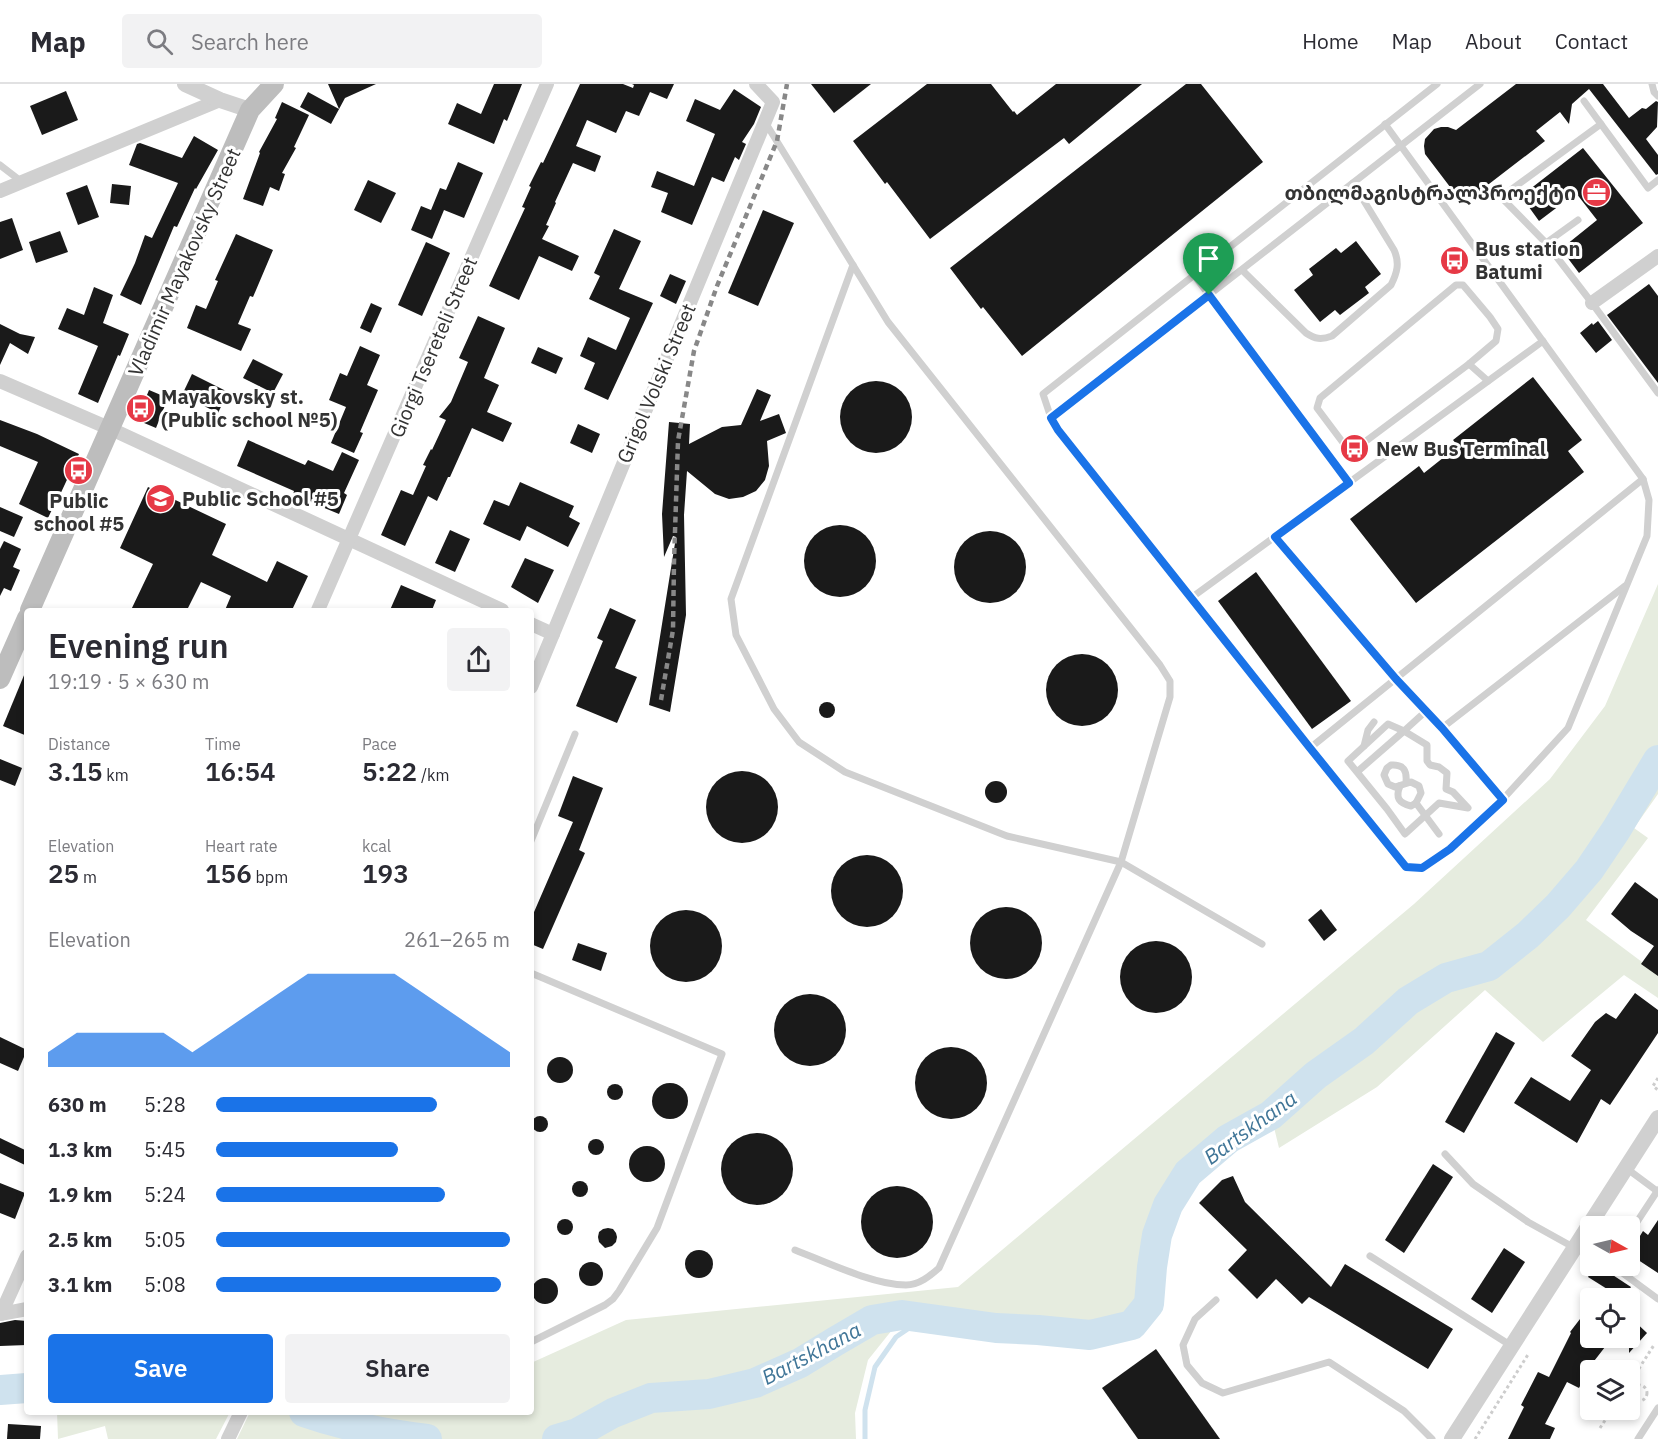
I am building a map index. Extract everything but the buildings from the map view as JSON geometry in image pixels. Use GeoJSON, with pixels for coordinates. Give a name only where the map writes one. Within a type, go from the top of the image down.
{"type":"FeatureCollection","features":[{"type":"Feature","properties":{"kind":"main road","name":"Vladimir Mayakovsky Street"},"geometry":{"type":"LineString","coordinates":[[31,608],[250,110],[274,84]]}},
{"type":"Feature","properties":{"kind":"main road"},"geometry":{"type":"LineString","coordinates":[[0,679],[24,625]]}},
{"type":"Feature","properties":{"kind":"street"},"geometry":{"type":"LineString","coordinates":[[185,84],[220,100],[250,110]]}},
{"type":"Feature","properties":{"kind":"street","name":"Giorgi Tsereteli Street"},"geometry":{"type":"LineString","coordinates":[[319,608],[547,84]]}},
{"type":"Feature","properties":{"kind":"street","name":"Grigol Volski Street"},"geometry":{"type":"LineString","coordinates":[[534,679],[773,102],[756,84]]}},
{"type":"Feature","properties":{"kind":"street"},"geometry":{"type":"LineString","coordinates":[[0,191],[220,100]]}},
{"type":"Feature","properties":{"kind":"street"},"geometry":{"type":"LineString","coordinates":[[1592,303],[1657,259]]}},
{"type":"Feature","properties":{"kind":"street"},"geometry":{"type":"LineString","coordinates":[[0,381],[111,429],[498,608]]}},
{"type":"Feature","properties":{"kind":"street"},"geometry":{"type":"LineString","coordinates":[[534,625],[552,634]]}},
{"type":"Feature","properties":{"kind":"street"},"geometry":{"type":"LineString","coordinates":[[1457,1436],[1658,1118]]}},
{"type":"Feature","properties":{"kind":"street"},"geometry":{"type":"LineString","coordinates":[[0,1314],[24,1262]]}},
{"type":"Feature","properties":{"kind":"street"},"geometry":{"type":"LineString","coordinates":[[0,1314],[24,1310]]}},
{"type":"Feature","properties":{"kind":"street"},"geometry":{"type":"LineString","coordinates":[[228,1439],[239,1415]]}},
{"type":"Feature","properties":{"kind":"lane"},"geometry":{"type":"LineString","coordinates":[[1385,124],[1643,479],[1649,500],[1647,536],[1568,728],[1503,800],[1450,849],[1422,868],[1406,867],[1310,748],[1058,430],[1042,394],[1385,124],[1437,84]]}},
{"type":"Feature","properties":{"kind":"lane"},"geometry":{"type":"LineString","coordinates":[[1051,418],[1480,84]]}},
{"type":"Feature","properties":{"kind":"lane"},"geometry":{"type":"LineString","coordinates":[[1652,84],[1658,96]]}},
{"type":"Feature","properties":{"kind":"lane"},"geometry":{"type":"LineString","coordinates":[[1584,101],[1648,188],[1658,180]]}},
{"type":"Feature","properties":{"kind":"lane"},"geometry":{"type":"LineString","coordinates":[[765,122],[888,322],[1160,665],[1170,681],[1170,697],[1121,862],[939,1268],[926,1279],[908,1285],[872,1279],[795,1250]]}},
{"type":"Feature","properties":{"kind":"lane"},"geometry":{"type":"LineString","coordinates":[[1601,124],[1501,197],[1546,243],[1658,393]]}},
{"type":"Feature","properties":{"kind":"lane"},"geometry":{"type":"LineString","coordinates":[[0,165],[22,182]]}},
{"type":"Feature","properties":{"kind":"lane"},"geometry":{"type":"LineString","coordinates":[[1242,270],[1314,339],[1332,336],[1391,285],[1398,266],[1394,250],[1353,183]]}},
{"type":"Feature","properties":{"kind":"lane"},"geometry":{"type":"LineString","coordinates":[[1546,243],[1578,220]]}},
{"type":"Feature","properties":{"kind":"lane"},"geometry":{"type":"LineString","coordinates":[[853,265],[731,598],[736,635],[774,709],[799,742],[845,772],[1007,836],[1121,862],[1262,945]]}},
{"type":"Feature","properties":{"kind":"lane"},"geometry":{"type":"LineString","coordinates":[[1194,274],[1349,483]]}},
{"type":"Feature","properties":{"kind":"lane"},"geometry":{"type":"LineString","coordinates":[[1456,285],[1463,285],[1497,329],[1496,340],[1469,364],[1358,447],[1352,448],[1344,444],[1317,408],[1320,398],[1456,285]]}},
{"type":"Feature","properties":{"kind":"lane"},"geometry":{"type":"LineString","coordinates":[[1191,598],[1543,341]]}},
{"type":"Feature","properties":{"kind":"lane"},"geometry":{"type":"LineString","coordinates":[[1469,364],[1488,381]]}},
{"type":"Feature","properties":{"kind":"lane"},"geometry":{"type":"LineString","coordinates":[[1310,748],[1643,479]]}},
{"type":"Feature","properties":{"kind":"lane"},"geometry":{"type":"LineString","coordinates":[[1275,537],[1503,800]]}},
{"type":"Feature","properties":{"kind":"lane"},"geometry":{"type":"LineString","coordinates":[[1442,728],[1627,584]]}},
{"type":"Feature","properties":{"kind":"lane"},"geometry":{"type":"LineString","coordinates":[[1357,772],[1426,711]]}},
{"type":"Feature","properties":{"kind":"lane"},"geometry":{"type":"LineString","coordinates":[[1364,746],[1368,730],[1374,722]]}},
{"type":"Feature","properties":{"kind":"lane"},"geometry":{"type":"LineString","coordinates":[[1388,724],[1404,731],[1427,745],[1427,761],[1430,765],[1439,767],[1447,773],[1446,789],[1453,792],[1468,808],[1439,803],[1405,834],[1348,761],[1388,724]]}},
{"type":"Feature","properties":{"kind":"lane"},"geometry":{"type":"LineString","coordinates":[[534,834],[575,734]]}},
{"type":"Feature","properties":{"kind":"lane"},"geometry":{"type":"LineString","coordinates":[[1411,782],[1419,786],[1421,793],[1416,803],[1411,806],[1399,800],[1397,793],[1403,784],[1411,782]]}},
{"type":"Feature","properties":{"kind":"lane"},"geometry":{"type":"LineString","coordinates":[[1416,803],[1439,834]]}},
{"type":"Feature","properties":{"kind":"lane"},"geometry":{"type":"LineString","coordinates":[[534,974],[722,1054],[657,1228],[619,1291],[605,1305],[534,1340]]}},
{"type":"Feature","properties":{"kind":"lane"},"geometry":{"type":"LineString","coordinates":[[1445,1154],[1473,1184],[1528,1222],[1575,1248]]}},
{"type":"Feature","properties":{"kind":"lane"},"geometry":{"type":"LineString","coordinates":[[1626,1168],[1658,1190],[1640,1217]]}},
{"type":"Feature","properties":{"kind":"lane"},"geometry":{"type":"LineString","coordinates":[[1370,1256],[1512,1346]]}},
{"type":"Feature","properties":{"kind":"lane"},"geometry":{"type":"LineString","coordinates":[[1626,1276],[1658,1299]]}},
{"type":"Feature","properties":{"kind":"lane"},"geometry":{"type":"LineString","coordinates":[[1216,1300],[1195,1319],[1183,1345],[1187,1365],[1202,1383],[1222,1393],[1329,1362],[1404,1411],[1432,1439]]}},
{"type":"Feature","properties":{"kind":"lane"},"geometry":{"type":"LineString","coordinates":[[1638,1439],[1658,1408]]}},
{"type":"Feature","properties":{"kind":"path"},"geometry":{"type":"LineString","coordinates":[[1658,1078],[1653,1086],[1658,1090]]}},
{"type":"Feature","properties":{"kind":"path"},"geometry":{"type":"LineString","coordinates":[[1640,1370],[1654,1345]]}},
{"type":"Feature","properties":{"kind":"path"},"geometry":{"type":"LineString","coordinates":[[1640,1385],[1644,1387],[1646,1398],[1641,1401],[1634,1399],[1631,1396],[1630,1387],[1640,1385]]}},
{"type":"Feature","properties":{"kind":"path"},"geometry":{"type":"LineString","coordinates":[[1600,1428],[1605,1420]]}},
{"type":"Feature","properties":{"kind":"shaded area"},"geometry":{"type":"Polygon","coordinates":[[[1658,584],[1658,794],[1634,828],[1648,838],[1586,920],[1658,974],[1658,998],[1624,975],[1543,1042],[1485,990],[1377,1087],[1279,1148],[1271,1115],[1228,1139],[1188,1173],[1168,1205],[1157,1235],[1149,1304],[1132,1325],[1090,1335],[996,1328],[902,1315],[868,1360],[855,1413],[856,1439],[237,1439],[249,1415],[534,1415],[534,1362],[626,1320],[958,1287],[1414,904],[1550,779],[1605,706],[1658,584]]]}},
{"type":"Feature","properties":{"kind":"shaded area"},"geometry":{"type":"Polygon","coordinates":[[[57,1415],[228,1415],[216,1439],[108,1439],[105,1426],[58,1439],[57,1415]]]}},
{"type":"Feature","properties":{"kind":"waterway","name":"Bartskhana"},"geometry":{"type":"LineString","coordinates":[[557,1439],[577,1433],[613,1413],[651,1398],[709,1394],[755,1383],[800,1363],[872,1320],[902,1315],[996,1328],[1090,1335],[1132,1325],[1149,1304],[1157,1235],[1168,1205],[1188,1173],[1228,1139],[1271,1115],[1316,1075],[1364,1041],[1408,1001],[1446,978],[1489,966],[1528,935],[1558,906],[1589,870],[1658,760]]}},
{"type":"Feature","properties":{"kind":"waterway"},"geometry":{"type":"LineString","coordinates":[[865,1439],[865,1410],[875,1367],[896,1337],[918,1322],[944,1322]]}},
{"type":"Feature","properties":{"kind":"waterway","name":"Bartskhana"},"geometry":{"type":"LineString","coordinates":[[0,1390],[24,1388]]}},
{"type":"Feature","properties":{"kind":"waterway","name":"Bartskhana"},"geometry":{"type":"LineString","coordinates":[[314,1415],[365,1429],[427,1439]]}},
{"type":"Feature","properties":{"kind":"railway"},"geometry":{"type":"LineString","coordinates":[[661,700],[673,630],[678,441],[694,351],[717,286],[777,141],[787,84]]}},
{"type":"Feature","properties":{"kind":"place","name":"თბილმაგისტრალპროექტი"},"geometry":{"type":"Point","coordinates":[1597,192]}},
{"type":"Feature","properties":{"kind":"place","name":"Bus station Batumi"},"geometry":{"type":"Point","coordinates":[1454,260]}},
{"type":"Feature","properties":{"kind":"place","name":"Mayakovsky st. (Public school №5)"},"geometry":{"type":"Point","coordinates":[140,408]}},
{"type":"Feature","properties":{"kind":"place","name":"New Bus Terminal"},"geometry":{"type":"Point","coordinates":[1355,448]}},
{"type":"Feature","properties":{"kind":"place","name":"Public school #5"},"geometry":{"type":"Point","coordinates":[79,470]}},
{"type":"Feature","properties":{"kind":"place","name":"Public School #5"},"geometry":{"type":"Point","coordinates":[161,498]}},
{"type":"Feature","properties":{"kind":"route"},"geometry":{"type":"LineString","coordinates":[[1209,295],[1349,483],[1275,537],[1503,800],[1450,849],[1422,868],[1406,867],[1058,430],[1051,418],[1209,295]]}}]}
